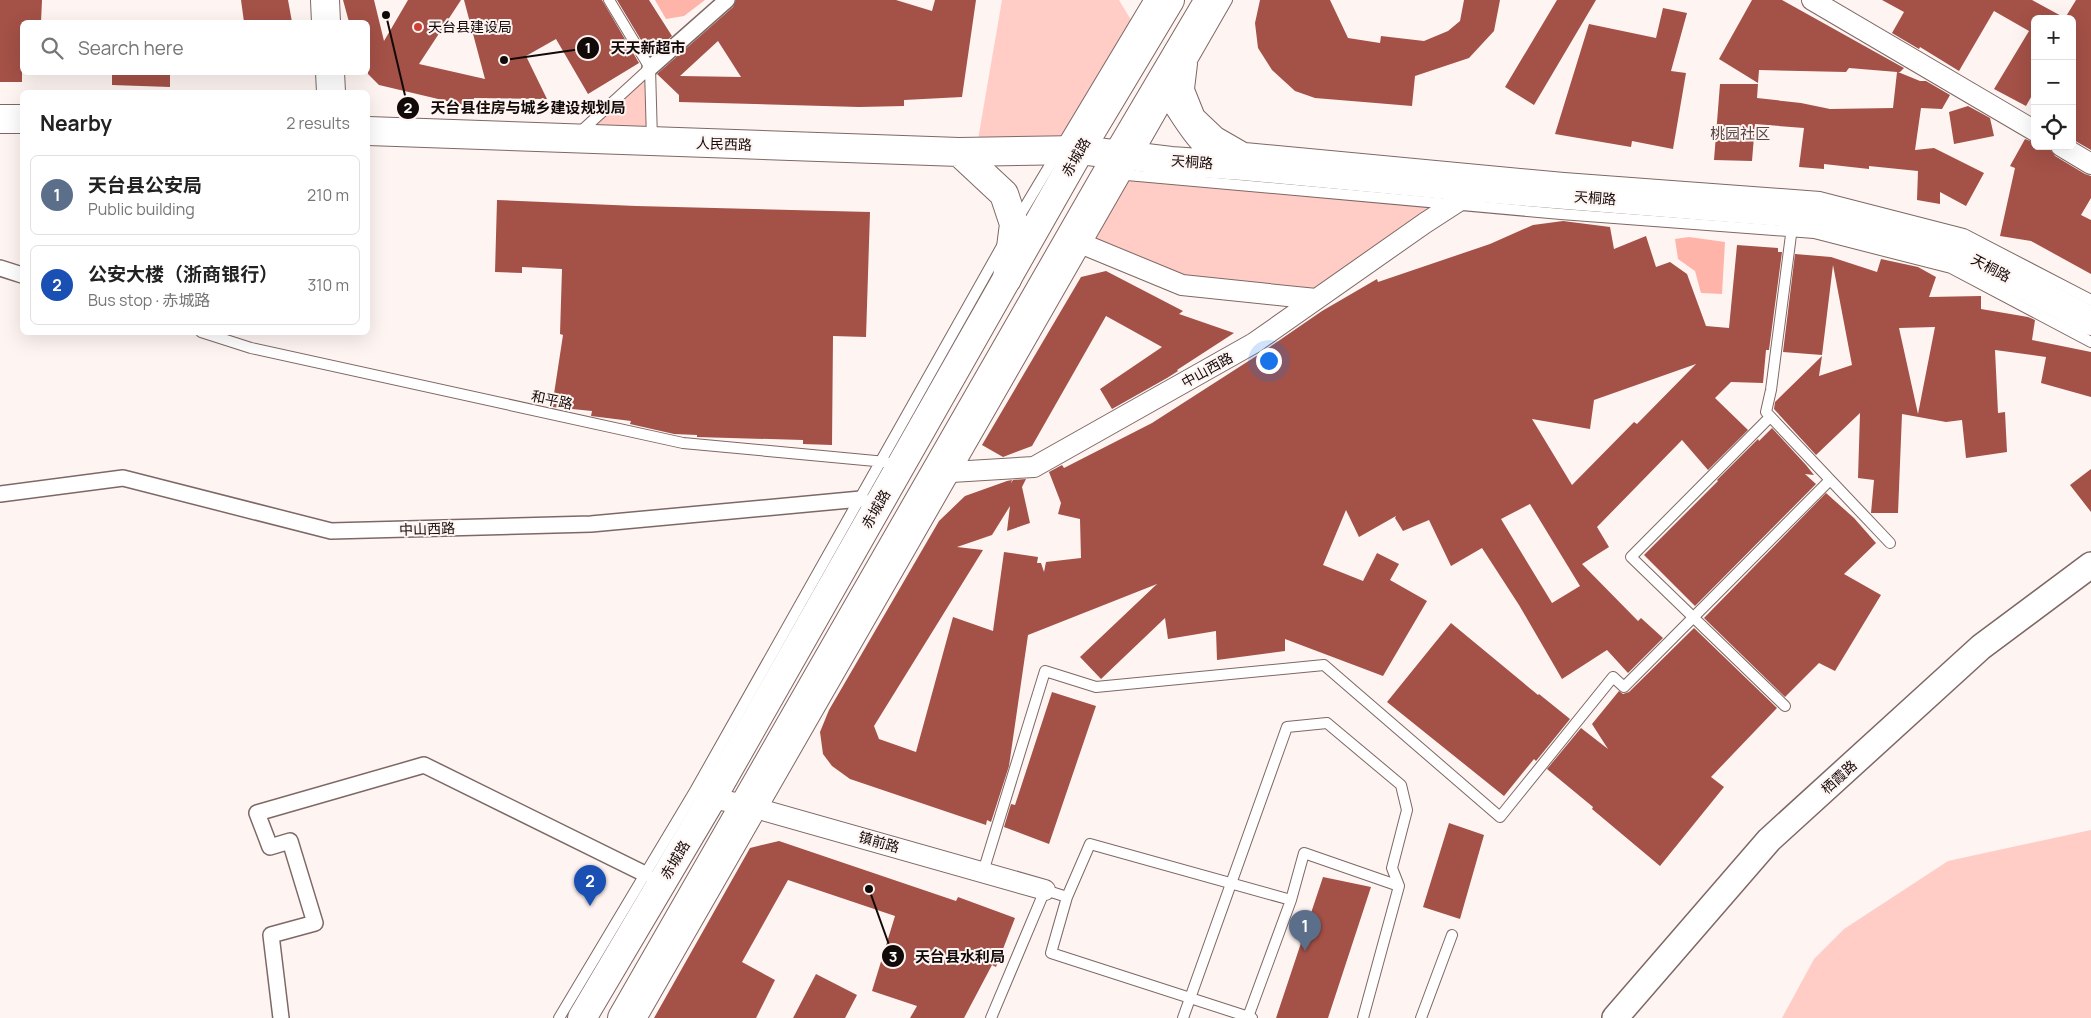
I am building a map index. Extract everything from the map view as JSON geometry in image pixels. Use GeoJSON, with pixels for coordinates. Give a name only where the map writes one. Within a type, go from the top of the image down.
{"type":"FeatureCollection","features":[{"type":"Feature","properties":{"kind":"main road"},"geometry":{"type":"LineString","coordinates":[[325,0],[326,20]]}},
{"type":"Feature","properties":{"kind":"main road","name":"赤城路"},"geometry":{"type":"LineString","coordinates":[[582,1018],[712,798],[1007,279],[1069,150],[1170,0]]}},
{"type":"Feature","properties":{"kind":"main road"},"geometry":{"type":"LineString","coordinates":[[1209,0],[1185,56],[1172,95],[1202,141],[1226,159],[1243,166]]}},
{"type":"Feature","properties":{"kind":"main road"},"geometry":{"type":"LineString","coordinates":[[622,1018],[754,807],[1127,162],[1185,56]]}},
{"type":"Feature","properties":{"kind":"main road"},"geometry":{"type":"LineString","coordinates":[[330,75],[331,90]]}},
{"type":"Feature","properties":{"kind":"main road"},"geometry":{"type":"LineString","coordinates":[[0,119],[20,119]]}},
{"type":"Feature","properties":{"kind":"main road","name":"人民西路"},"geometry":{"type":"LineString","coordinates":[[370,131],[959,152],[1069,150]]}},
{"type":"Feature","properties":{"kind":"main road","name":"天桐路"},"geometry":{"type":"LineString","coordinates":[[1069,150],[1127,162],[1172,161],[1243,166],[1479,188],[1816,215],[1958,251],[2091,321]]}},
{"type":"Feature","properties":{"kind":"main road"},"geometry":{"type":"LineString","coordinates":[[959,152],[1004,194],[1014,224],[1007,279]]}},
{"type":"Feature","properties":{"kind":"street"},"geometry":{"type":"LineString","coordinates":[[650,68],[726,0]]}},
{"type":"Feature","properties":{"kind":"street"},"geometry":{"type":"LineString","coordinates":[[1812,0],[2031,129]]}},
{"type":"Feature","properties":{"kind":"street"},"geometry":{"type":"LineString","coordinates":[[2068,150],[2091,164]]}},
{"type":"Feature","properties":{"kind":"street","name":"中山西路"},"geometry":{"type":"LineString","coordinates":[[946,472],[1034,467],[1254,343],[1453,204],[1479,188]]}},
{"type":"Feature","properties":{"kind":"street"},"geometry":{"type":"LineString","coordinates":[[1085,245],[1182,285],[1316,299]]}},
{"type":"Feature","properties":{"kind":"street"},"geometry":{"type":"LineString","coordinates":[[0,268],[20,275]]}},
{"type":"Feature","properties":{"kind":"street","name":"中山西路"},"geometry":{"type":"LineString","coordinates":[[0,494],[123,478],[331,532],[591,524],[860,498]]}},
{"type":"Feature","properties":{"kind":"street","name":"栖霞路"},"geometry":{"type":"LineString","coordinates":[[1615,1018],[1768,840],[1981,647],[2091,565]]}},
{"type":"Feature","properties":{"kind":"street"},"geometry":{"type":"LineString","coordinates":[[281,1018],[271,935],[314,922],[290,840],[270,847],[257,813],[424,765],[645,874]]}},
{"type":"Feature","properties":{"kind":"street","name":"镇前路"},"geometry":{"type":"LineString","coordinates":[[712,798],[754,807],[1045,890]]}},
{"type":"Feature","properties":{"kind":"lane"},"geometry":{"type":"LineString","coordinates":[[609,0],[650,68],[652,141]]}},
{"type":"Feature","properties":{"kind":"lane"},"geometry":{"type":"LineString","coordinates":[[559,1018],[696,789],[1014,224],[1069,150],[1149,0]]}},
{"type":"Feature","properties":{"kind":"lane"},"geometry":{"type":"LineString","coordinates":[[1227,0],[1185,56],[1189,89],[1199,114],[1219,134],[1245,148],[1564,178],[1820,198],[1964,234],[2091,300]]}},
{"type":"Feature","properties":{"kind":"lane"},"geometry":{"type":"LineString","coordinates":[[574,138],[650,68]]}},
{"type":"Feature","properties":{"kind":"lane"},"geometry":{"type":"LineString","coordinates":[[946,472],[1085,245],[1127,162],[1172,95]]}},
{"type":"Feature","properties":{"kind":"lane"},"geometry":{"type":"LineString","coordinates":[[1127,162],[1453,204],[1814,234],[1951,268],[2091,342]]}},
{"type":"Feature","properties":{"kind":"lane"},"geometry":{"type":"LineString","coordinates":[[1794,214],[1771,390],[1766,412],[1890,543]]}},
{"type":"Feature","properties":{"kind":"lane","name":"和平路"},"geometry":{"type":"LineString","coordinates":[[210,335],[251,348],[683,443],[902,463]]}},
{"type":"Feature","properties":{"kind":"lane"},"geometry":{"type":"LineString","coordinates":[[1770,417],[1631,557],[1785,706]]}},
{"type":"Feature","properties":{"kind":"lane"},"geometry":{"type":"LineString","coordinates":[[983,872],[1045,671],[1096,687],[1324,666],[1500,817],[1613,677],[1624,686],[1830,480]]}},
{"type":"Feature","properties":{"kind":"lane"},"geometry":{"type":"LineString","coordinates":[[1184,1018],[1287,727],[1327,723],[1401,785],[1407,810],[1392,868],[1399,886],[1363,1018]]}},
{"type":"Feature","properties":{"kind":"lane"},"geometry":{"type":"LineString","coordinates":[[642,1018],[754,807]]}},
{"type":"Feature","properties":{"kind":"lane"},"geometry":{"type":"LineString","coordinates":[[1292,900],[1090,844],[1067,897],[1051,953],[1250,1017],[1292,900],[1304,853],[1399,886]]}},
{"type":"Feature","properties":{"kind":"lane"},"geometry":{"type":"LineString","coordinates":[[990,1018],[1045,890],[1067,897]]}},
{"type":"Feature","properties":{"kind":"lane"},"geometry":{"type":"LineString","coordinates":[[1421,1018],[1452,936]]}},
{"type":"Feature","properties":{"kind":"shaded area"},"geometry":{"type":"Polygon","coordinates":[[[655,0],[705,0],[684,16],[666,19],[655,0]]]}},
{"type":"Feature","properties":{"kind":"shaded area"},"geometry":{"type":"Polygon","coordinates":[[[1002,0],[1119,0],[1134,25],[1058,150],[976,151],[1002,0]]]}},
{"type":"Feature","properties":{"kind":"shaded area"},"geometry":{"type":"Polygon","coordinates":[[[650,68],[652,141],[574,138],[650,68]]]}},
{"type":"Feature","properties":{"kind":"shaded area"},"geometry":{"type":"Polygon","coordinates":[[[1127,175],[1453,204],[1316,299],[1182,285],[1085,245],[1127,175]]]}},
{"type":"Feature","properties":{"kind":"shaded area"},"geometry":{"type":"Polygon","coordinates":[[[1689,237],[1725,242],[1722,294],[1701,293],[1695,271],[1678,259],[1675,239],[1689,237]]]}},
{"type":"Feature","properties":{"kind":"shaded area"},"geometry":{"type":"Polygon","coordinates":[[[2091,830],[2091,1018],[1782,1018],[1814,959],[1844,929],[1948,861],[2091,830]]]}},
{"type":"Feature","properties":{"kind":"building"},"geometry":{"type":"Polygon","coordinates":[[[0,0],[42,0],[41,20],[20,20],[20,75],[22,75],[22,82],[0,82],[0,0]]]}},
{"type":"Feature","properties":{"kind":"building"},"geometry":{"type":"Polygon","coordinates":[[[241,0],[288,0],[292,20],[244,20],[241,0]]]}},
{"type":"Feature","properties":{"kind":"building"},"geometry":{"type":"Polygon","coordinates":[[[343,0],[374,0],[384,41],[408,0],[461,0],[419,64],[485,79],[464,0],[602,0],[639,63],[588,94],[556,39],[526,56],[547,99],[474,98],[472,107],[379,85],[369,75],[370,20],[348,20],[343,0]]]}},
{"type":"Feature","properties":{"kind":"building"},"geometry":{"type":"Polygon","coordinates":[[[617,0],[649,0],[672,36],[650,55],[617,0]]]}},
{"type":"Feature","properties":{"kind":"building"},"geometry":{"type":"Polygon","coordinates":[[[736,0],[896,0],[932,11],[935,0],[976,0],[962,97],[904,100],[904,106],[859,107],[679,102],[679,95],[657,74],[733,7],[736,0]],[[718,41],[680,76],[741,77],[718,41]]]}},
{"type":"Feature","properties":{"kind":"building"},"geometry":{"type":"Polygon","coordinates":[[[1260,0],[1330,0],[1348,38],[1380,43],[1381,36],[1424,41],[1448,31],[1460,21],[1464,0],[1500,0],[1494,31],[1469,58],[1415,76],[1412,106],[1315,98],[1295,91],[1272,70],[1258,48],[1255,23],[1260,0]]]}},
{"type":"Feature","properties":{"kind":"building"},"geometry":{"type":"Polygon","coordinates":[[[1557,0],[1596,0],[1534,105],[1505,87],[1557,0]]]}},
{"type":"Feature","properties":{"kind":"building"},"geometry":{"type":"Polygon","coordinates":[[[1752,0],[1782,0],[1904,68],[1898,72],[1920,81],[1926,81],[1950,95],[1942,109],[1921,108],[1915,150],[1934,148],[1984,173],[1966,206],[1940,192],[1940,204],[1917,200],[1918,171],[1869,166],[1869,169],[1824,164],[1824,169],[1799,167],[1804,128],[1755,124],[1752,161],[1714,160],[1720,84],[1758,84],[1757,98],[1801,103],[1830,109],[1893,108],[1897,72],[1849,68],[1846,72],[1759,70],[1758,83],[1719,59],[1752,0]]]}},
{"type":"Feature","properties":{"kind":"building"},"geometry":{"type":"Polygon","coordinates":[[[1882,0],[2032,0],[2060,15],[2031,15],[2031,97],[2026,106],[1994,89],[2029,31],[1994,11],[1959,71],[1920,47],[1919,49],[1892,33],[1904,12],[1882,0]]]}},
{"type":"Feature","properties":{"kind":"building"},"geometry":{"type":"Polygon","coordinates":[[[2076,0],[2091,0],[2091,150],[2076,141],[2076,15],[2067,15],[2076,0]]]}},
{"type":"Feature","properties":{"kind":"building"},"geometry":{"type":"Polygon","coordinates":[[[1663,8],[1687,13],[1671,71],[1686,73],[1673,149],[1632,141],[1631,147],[1555,134],[1589,24],[1656,38],[1663,8]]]}},
{"type":"Feature","properties":{"kind":"building"},"geometry":{"type":"Polygon","coordinates":[[[112,75],[170,75],[170,87],[112,85],[112,75]]]}},
{"type":"Feature","properties":{"kind":"building"},"geometry":{"type":"Polygon","coordinates":[[[1968,106],[1990,118],[1994,136],[1954,144],[1949,112],[1968,106]]]}},
{"type":"Feature","properties":{"kind":"building"},"geometry":{"type":"Polygon","coordinates":[[[2025,139],[2031,141],[2031,150],[2051,150],[2055,156],[2091,176],[2091,198],[2081,215],[2091,220],[2091,274],[2031,241],[2000,236],[2015,168],[2010,166],[2025,139]]]}},
{"type":"Feature","properties":{"kind":"building"},"geometry":{"type":"Polygon","coordinates":[[[497,200],[636,206],[870,212],[866,337],[833,336],[832,445],[803,444],[803,440],[697,437],[697,435],[674,434],[630,424],[631,421],[591,416],[592,411],[552,407],[563,335],[560,334],[562,269],[522,267],[522,273],[495,272],[497,200]]]}},
{"type":"Feature","properties":{"kind":"building"},"geometry":{"type":"Polygon","coordinates":[[[1563,221],[1610,227],[1614,249],[1646,236],[1656,267],[1670,262],[1687,274],[1706,326],[1729,328],[1737,245],[1778,248],[1778,252],[1782,252],[1769,350],[1766,350],[1763,383],[1731,382],[1715,398],[1748,430],[1708,470],[1682,440],[1597,527],[1609,547],[1582,564],[1638,621],[1641,618],[1663,638],[1628,673],[1607,650],[1562,679],[1519,605],[1482,548],[1451,566],[1429,520],[1403,531],[1395,518],[1396,516],[1359,537],[1346,510],[1323,565],[1363,581],[1377,553],[1399,564],[1390,580],[1427,601],[1383,676],[1285,639],[1285,651],[1217,660],[1216,631],[1168,639],[1165,618],[1101,679],[1080,657],[1157,584],[1028,635],[1009,766],[991,822],[987,820],[986,825],[850,779],[832,766],[823,754],[820,732],[829,710],[939,521],[965,496],[1007,481],[1012,480],[1011,483],[1013,480],[1026,479],[1022,487],[1030,523],[1007,531],[1010,506],[992,535],[957,547],[983,550],[874,726],[879,739],[916,752],[953,617],[993,631],[1004,552],[1038,557],[1037,563],[1041,563],[1044,572],[1046,562],[1081,558],[1080,519],[1058,514],[1061,503],[1049,472],[1062,465],[1064,468],[1152,423],[1261,353],[1322,311],[1377,279],[1378,282],[1490,244],[1533,225],[1563,221]],[[1696,364],[1594,400],[1590,429],[1532,419],[1572,485],[1634,422],[1637,424],[1696,364]],[[1530,504],[1501,519],[1552,603],[1580,586],[1530,504]]]}},
{"type":"Feature","properties":{"kind":"building"},"geometry":{"type":"Polygon","coordinates":[[[1795,254],[1831,257],[1877,272],[1881,259],[1918,267],[1936,277],[1929,297],[1981,296],[1981,309],[2028,317],[2035,320],[2032,340],[2091,352],[2091,397],[2041,383],[2046,357],[1995,350],[1998,413],[2005,412],[2007,452],[1966,458],[1962,420],[1946,422],[1902,414],[1898,513],[1871,513],[1874,480],[1858,478],[1860,413],[1816,455],[1774,409],[1775,402],[1822,356],[1819,376],[1852,365],[1833,265],[1822,355],[1783,352],[1795,254]],[[1935,327],[1899,328],[1918,414],[1935,327]]]}},
{"type":"Feature","properties":{"kind":"building"},"geometry":{"type":"Polygon","coordinates":[[[1106,271],[1183,311],[1179,314],[1234,333],[1167,378],[1112,409],[1100,389],[1162,347],[1106,316],[1032,446],[1003,457],[982,445],[1081,277],[1106,271]]]}},
{"type":"Feature","properties":{"kind":"building"},"geometry":{"type":"Polygon","coordinates":[[[1772,428],[1814,475],[1805,474],[1816,484],[1695,606],[1644,555],[1758,439],[1759,441],[1772,428]]]}},
{"type":"Feature","properties":{"kind":"building"},"geometry":{"type":"Polygon","coordinates":[[[2091,469],[2091,512],[2070,485],[2091,469]]]}},
{"type":"Feature","properties":{"kind":"building"},"geometry":{"type":"Polygon","coordinates":[[[1826,493],[1854,518],[1876,543],[1844,574],[1881,595],[1835,671],[1819,663],[1785,697],[1704,618],[1826,493]]]}},
{"type":"Feature","properties":{"kind":"building"},"geometry":{"type":"Polygon","coordinates":[[[1451,623],[1570,719],[1536,761],[1534,759],[1504,796],[1387,702],[1451,623]]]}},
{"type":"Feature","properties":{"kind":"building"},"geometry":{"type":"Polygon","coordinates":[[[1694,628],[1777,708],[1711,777],[1724,787],[1660,866],[1547,769],[1581,728],[1608,749],[1592,724],[1619,691],[1623,694],[1629,692],[1694,628]]]}},
{"type":"Feature","properties":{"kind":"building"},"geometry":{"type":"Polygon","coordinates":[[[1052,692],[1096,706],[1049,844],[1004,827],[1011,804],[1015,805],[1052,692]]]}},
{"type":"Feature","properties":{"kind":"building"},"geometry":{"type":"Polygon","coordinates":[[[1449,823],[1484,835],[1460,919],[1423,907],[1449,823]]]}},
{"type":"Feature","properties":{"kind":"building"},"geometry":{"type":"Polygon","coordinates":[[[779,841],[956,901],[958,897],[1015,918],[996,967],[992,965],[964,1018],[910,1018],[917,1006],[872,991],[895,916],[788,880],[742,962],[775,980],[756,1018],[654,1018],[750,848],[779,841]]]}},
{"type":"Feature","properties":{"kind":"building"},"geometry":{"type":"Polygon","coordinates":[[[1323,877],[1371,887],[1328,1018],[1276,1018],[1323,877]]]}},
{"type":"Feature","properties":{"kind":"building"},"geometry":{"type":"Polygon","coordinates":[[[816,974],[857,995],[845,1018],[793,1018],[816,974]]]}},
{"type":"Feature","properties":{"kind":"place","name":"天台县住房与城乡建设规划局"},"geometry":{"type":"Point","coordinates":[386,15]}},
{"type":"Feature","properties":{"kind":"place","name":"天台县建设局"},"geometry":{"type":"Point","coordinates":[418,27]}},
{"type":"Feature","properties":{"kind":"place","name":"天天新超市"},"geometry":{"type":"Point","coordinates":[504,60]}},
{"type":"Feature","properties":{"kind":"place","name":"天台县水利局"},"geometry":{"type":"Point","coordinates":[869,889]}},
{"type":"Feature","properties":{"kind":"place","name":"公安大楼（浙商银行）"},"geometry":{"type":"Point","coordinates":[590,906]}},
{"type":"Feature","properties":{"kind":"place","name":"天台县公安局"},"geometry":{"type":"Point","coordinates":[1305,951]}},
{"type":"Feature","properties":{"kind":"district","name":"桃园社区"},"geometry":{"type":"Point","coordinates":[1740,134]}}]}
